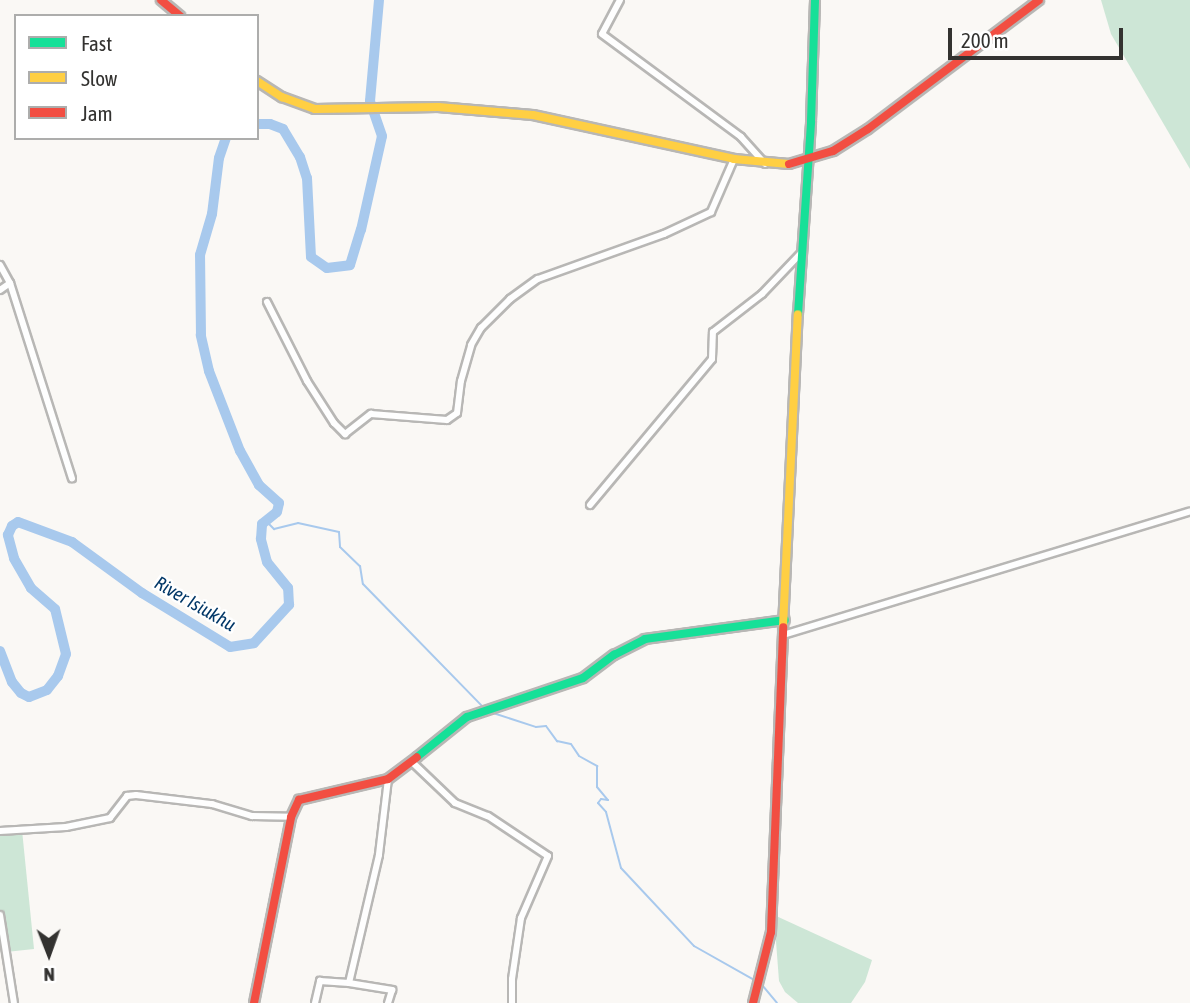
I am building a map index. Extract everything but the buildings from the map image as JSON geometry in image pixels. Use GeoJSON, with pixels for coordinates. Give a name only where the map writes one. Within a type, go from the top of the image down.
{"type":"FeatureCollection","features":[{"type":"Feature","properties":{"kind":"street"},"geometry":{"type":"LineString","coordinates":[[161,0],[178,14]]}},
{"type":"Feature","properties":{"kind":"street"},"geometry":{"type":"LineString","coordinates":[[620,0],[602,34],[741,137],[765,164]]}},
{"type":"Feature","properties":{"kind":"street"},"geometry":{"type":"LineString","coordinates":[[753,1003],[771,932],[793,383],[804,192],[809,159],[815,0]]}},
{"type":"Feature","properties":{"kind":"street"},"geometry":{"type":"LineString","coordinates":[[259,83],[305,107],[328,111],[438,107],[533,115],[765,164],[809,159],[834,151],[868,130],[1039,0]]}},
{"type":"Feature","properties":{"kind":"street"},"geometry":{"type":"LineString","coordinates":[[267,303],[307,381],[334,423],[345,434],[371,414],[447,420],[457,413],[461,381],[471,345],[481,328],[510,299],[538,279],[664,234],[711,212],[734,159]]}},
{"type":"Feature","properties":{"kind":"street"},"geometry":{"type":"LineString","coordinates":[[590,505],[712,359],[713,332],[762,294],[802,252]]}},
{"type":"Feature","properties":{"kind":"street"},"geometry":{"type":"LineString","coordinates":[[0,265],[10,284],[72,478]]}},
{"type":"Feature","properties":{"kind":"street"},"geometry":{"type":"LineString","coordinates":[[0,290],[10,284]]}},
{"type":"Feature","properties":{"kind":"street"},"geometry":{"type":"LineString","coordinates":[[783,635],[1190,511]]}},
{"type":"Feature","properties":{"kind":"street"},"geometry":{"type":"LineString","coordinates":[[254,1003],[291,817],[299,800],[310,795],[387,779],[475,712],[583,678],[614,655],[645,639],[785,620]]}},
{"type":"Feature","properties":{"kind":"street"},"geometry":{"type":"LineString","coordinates":[[411,761],[455,803],[488,816],[548,856],[546,866],[521,918],[512,979],[512,1003]]}},
{"type":"Feature","properties":{"kind":"street"},"geometry":{"type":"LineString","coordinates":[[349,983],[379,855],[387,779]]}},
{"type":"Feature","properties":{"kind":"street"},"geometry":{"type":"LineString","coordinates":[[0,831],[66,827],[110,818],[127,796],[136,795],[212,804],[252,816],[291,817]]}},
{"type":"Feature","properties":{"kind":"street"},"geometry":{"type":"LineString","coordinates":[[0,915],[14,1003]]}},
{"type":"Feature","properties":{"kind":"street"},"geometry":{"type":"LineString","coordinates":[[315,1003],[320,981],[392,990],[388,1003]]}},
{"type":"Feature","properties":{"kind":"green space"},"geometry":{"type":"Polygon","coordinates":[[[1101,0],[1190,0],[1190,169],[1111,34],[1101,0]]]}},
{"type":"Feature","properties":{"kind":"green space"},"geometry":{"type":"Polygon","coordinates":[[[22,830],[34,949],[6,952],[0,914],[0,833],[22,830]]]}},
{"type":"Feature","properties":{"kind":"green space"},"geometry":{"type":"Polygon","coordinates":[[[774,915],[872,960],[865,982],[851,1003],[798,1003],[785,992],[779,981],[774,915]]]}},
{"type":"Feature","properties":{"kind":"waterway","name":"River Isiukhu"},"geometry":{"type":"LineString","coordinates":[[259,124],[270,124],[283,129],[300,157],[307,178],[311,257],[327,268],[350,265],[361,230],[382,136],[370,101],[379,0]]}},
{"type":"Feature","properties":{"kind":"waterway","name":"River Isiukhu"},"geometry":{"type":"LineString","coordinates":[[0,651],[12,682],[21,693],[29,697],[47,690],[58,676],[66,654],[55,609],[31,588],[14,558],[8,535],[12,526],[18,522],[72,542],[142,593],[230,647],[254,643],[289,605],[288,588],[267,562],[261,539],[262,524],[277,512],[279,503],[259,485],[240,451],[209,371],[201,335],[200,255],[212,214],[219,158],[225,140]]}},
{"type":"Feature","properties":{"kind":"waterway"},"geometry":{"type":"LineString","coordinates":[[265,520],[274,529],[298,523],[339,532],[340,547],[360,566],[363,584],[483,707]]}},
{"type":"Feature","properties":{"kind":"waterway"},"geometry":{"type":"LineString","coordinates":[[490,712],[536,727],[546,726],[557,741],[571,744],[579,756],[597,766],[597,787],[608,800],[601,799],[598,803],[606,812],[621,868],[694,946],[754,980]]}},
{"type":"Feature","properties":{"kind":"waterway"},"geometry":{"type":"LineString","coordinates":[[762,985],[777,1003]]}},
{"type":"Feature","properties":{"kind":"traffic: fast"},"geometry":{"type":"LineString","coordinates":[[798,314],[811,121],[815,0]]}},
{"type":"Feature","properties":{"kind":"traffic: fast"},"geometry":{"type":"LineString","coordinates":[[417,757],[467,717],[583,678],[614,655],[645,639],[785,620]]}},
{"type":"Feature","properties":{"kind":"traffic: slow"},"geometry":{"type":"LineString","coordinates":[[259,82],[282,97],[315,109],[438,107],[533,115],[734,159],[789,164]]}},
{"type":"Feature","properties":{"kind":"traffic: slow"},"geometry":{"type":"LineString","coordinates":[[783,627],[798,314]]}},
{"type":"Feature","properties":{"kind":"traffic: jam"},"geometry":{"type":"LineString","coordinates":[[161,0],[178,14]]}},
{"type":"Feature","properties":{"kind":"traffic: jam"},"geometry":{"type":"LineString","coordinates":[[789,164],[833,151],[868,129],[1039,0]]}},
{"type":"Feature","properties":{"kind":"traffic: jam"},"geometry":{"type":"LineString","coordinates":[[753,1003],[771,932],[783,627]]}},
{"type":"Feature","properties":{"kind":"traffic: jam"},"geometry":{"type":"LineString","coordinates":[[254,1003],[291,817],[299,800],[388,779],[417,757]]}}]}
